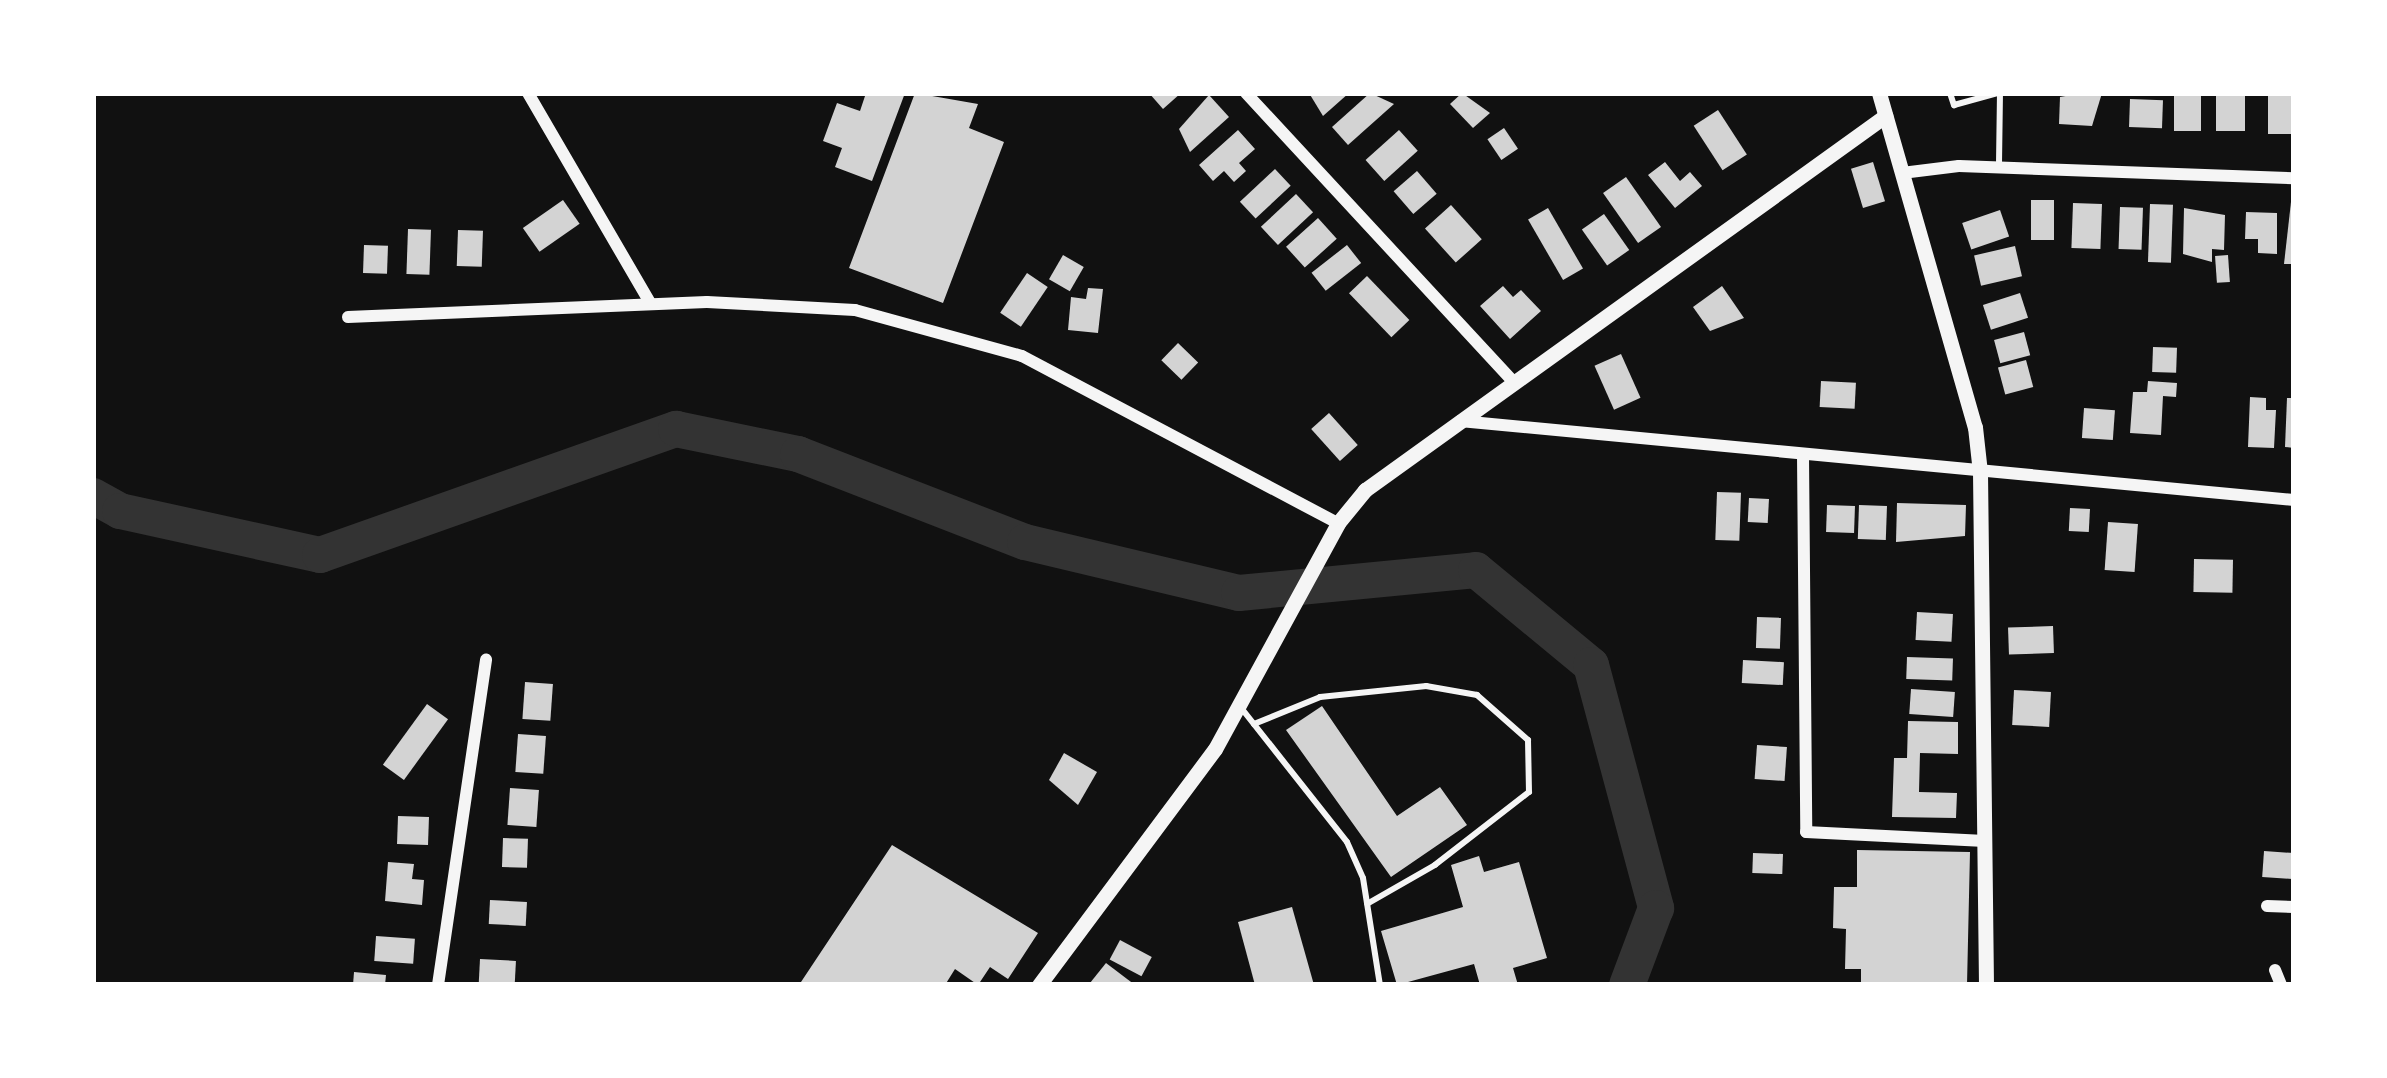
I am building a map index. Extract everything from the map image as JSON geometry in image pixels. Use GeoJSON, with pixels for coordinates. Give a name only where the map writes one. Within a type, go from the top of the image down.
{"type":"FeatureCollection","features":[{"type":"Feature","properties":{"kind":"street"},"geometry":{"type":"LineString","coordinates":[[527,93],[650,303]]}},
{"type":"Feature","properties":{"kind":"street"},"geometry":{"type":"LineString","coordinates":[[1246,93],[1513,381]]}},
{"type":"Feature","properties":{"kind":"street"},"geometry":{"type":"LineString","coordinates":[[1879,93],[1980,472],[1987,985]]}},
{"type":"Feature","properties":{"kind":"street"},"geometry":{"type":"LineString","coordinates":[[1039,985],[1240,706],[1334,531],[1365,490],[1885,116]]}},
{"type":"Feature","properties":{"kind":"street"},"geometry":{"type":"LineString","coordinates":[[1902,173],[1998,168],[2294,178]]}},
{"type":"Feature","properties":{"kind":"street"},"geometry":{"type":"LineString","coordinates":[[348,316],[650,303],[823,306],[1008,351],[1182,434],[1334,531]]}},
{"type":"Feature","properties":{"kind":"street"},"geometry":{"type":"LineString","coordinates":[[1460,421],[2294,500]]}},
{"type":"Feature","properties":{"kind":"street"},"geometry":{"type":"LineString","coordinates":[[1803,455],[1806,832],[1985,841]]}},
{"type":"Feature","properties":{"kind":"street"},"geometry":{"type":"LineString","coordinates":[[438,985],[486,660]]}},
{"type":"Feature","properties":{"kind":"street"},"geometry":{"type":"LineString","coordinates":[[2267,906],[2294,907]]}},
{"type":"Feature","properties":{"kind":"street"},"geometry":{"type":"LineString","coordinates":[[2276,970],[2281,985]]}},
{"type":"Feature","properties":{"kind":"lane"},"geometry":{"type":"LineString","coordinates":[[1951,93],[1954,105],[1999,93],[1998,168]]}},
{"type":"Feature","properties":{"kind":"lane"},"geometry":{"type":"LineString","coordinates":[[1254,724],[1320,697],[1426,686],[1477,695],[1528,740],[1529,792],[1435,866],[1367,904]]}},
{"type":"Feature","properties":{"kind":"lane"},"geometry":{"type":"LineString","coordinates":[[1240,706],[1347,842],[1367,904],[1380,985]]}},
{"type":"Feature","properties":{"kind":"building"},"geometry":{"type":"Polygon","coordinates":[[[866,93],[905,93],[872,181],[835,167],[842,148],[823,141],[837,103],[860,111],[866,93]]]}},
{"type":"Feature","properties":{"kind":"building"},"geometry":{"type":"Polygon","coordinates":[[[915,93],[978,104],[969,128],[1004,142],[943,303],[849,268],[915,93]]]}},
{"type":"Feature","properties":{"kind":"building"},"geometry":{"type":"Polygon","coordinates":[[[1149,93],[1181,93],[1163,109],[1149,93]]]}},
{"type":"Feature","properties":{"kind":"building"},"geometry":{"type":"Polygon","coordinates":[[[1309,93],[1349,93],[1323,116],[1309,93]]]}},
{"type":"Feature","properties":{"kind":"building"},"geometry":{"type":"Polygon","coordinates":[[[1370,93],[1394,104],[1348,145],[1332,127],[1370,93]]]}},
{"type":"Feature","properties":{"kind":"building"},"geometry":{"type":"Polygon","coordinates":[[[1462,93],[1490,113],[1473,128],[1450,104],[1462,93]]]}},
{"type":"Feature","properties":{"kind":"building"},"geometry":{"type":"Polygon","coordinates":[[[2102,93],[2092,126],[2059,124],[2060,97],[2102,93]]]}},
{"type":"Feature","properties":{"kind":"building"},"geometry":{"type":"Polygon","coordinates":[[[2174,93],[2201,93],[2201,131],[2174,131],[2174,93]]]}},
{"type":"Feature","properties":{"kind":"building"},"geometry":{"type":"Polygon","coordinates":[[[2216,93],[2245,93],[2245,131],[2216,131],[2216,93]]]}},
{"type":"Feature","properties":{"kind":"building"},"geometry":{"type":"Polygon","coordinates":[[[2268,93],[2294,93],[2294,134],[2268,134],[2268,93]]]}},
{"type":"Feature","properties":{"kind":"building"},"geometry":{"type":"Polygon","coordinates":[[[1209,95],[1229,117],[1190,152],[1179,129],[1209,95]]]}},
{"type":"Feature","properties":{"kind":"building"},"geometry":{"type":"Polygon","coordinates":[[[2130,99],[2163,100],[2162,128],[2129,127],[2130,99]]]}},
{"type":"Feature","properties":{"kind":"building"},"geometry":{"type":"Polygon","coordinates":[[[1718,110],[1747,154],[1723,170],[1694,126],[1718,110]]]}},
{"type":"Feature","properties":{"kind":"building"},"geometry":{"type":"Polygon","coordinates":[[[1504,128],[1518,149],[1501,160],[1487,139],[1504,128]]]}},
{"type":"Feature","properties":{"kind":"building"},"geometry":{"type":"Polygon","coordinates":[[[1238,130],[1255,149],[1239,163],[1246,171],[1234,182],[1224,171],[1213,181],[1199,165],[1238,130]]]}},
{"type":"Feature","properties":{"kind":"building"},"geometry":{"type":"Polygon","coordinates":[[[1399,130],[1418,151],[1384,181],[1366,160],[1399,130]]]}},
{"type":"Feature","properties":{"kind":"building"},"geometry":{"type":"Polygon","coordinates":[[[1665,162],[1680,181],[1690,172],[1702,186],[1675,208],[1648,175],[1665,162]]]}},
{"type":"Feature","properties":{"kind":"building"},"geometry":{"type":"Polygon","coordinates":[[[1873,162],[1885,201],[1863,208],[1851,169],[1873,162]]]}},
{"type":"Feature","properties":{"kind":"building"},"geometry":{"type":"Polygon","coordinates":[[[1275,169],[1291,186],[1256,219],[1240,202],[1275,169]]]}},
{"type":"Feature","properties":{"kind":"building"},"geometry":{"type":"Polygon","coordinates":[[[1417,171],[1437,194],[1413,214],[1394,191],[1417,171]]]}},
{"type":"Feature","properties":{"kind":"building"},"geometry":{"type":"Polygon","coordinates":[[[1626,177],[1661,227],[1638,243],[1603,193],[1626,177]]]}},
{"type":"Feature","properties":{"kind":"building"},"geometry":{"type":"Polygon","coordinates":[[[1296,194],[1313,212],[1278,245],[1261,227],[1296,194]]]}},
{"type":"Feature","properties":{"kind":"building"},"geometry":{"type":"Polygon","coordinates":[[[563,200],[580,224],[539,252],[523,228],[563,200]]]}},
{"type":"Feature","properties":{"kind":"building"},"geometry":{"type":"Polygon","coordinates":[[[2031,200],[2054,200],[2054,240],[2031,240],[2031,200]]]}},
{"type":"Feature","properties":{"kind":"building"},"geometry":{"type":"Polygon","coordinates":[[[2291,202],[2294,264],[2284,264],[2291,202]]]}},
{"type":"Feature","properties":{"kind":"building"},"geometry":{"type":"Polygon","coordinates":[[[2073,203],[2102,204],[2100,249],[2071,248],[2073,203]]]}},
{"type":"Feature","properties":{"kind":"building"},"geometry":{"type":"Polygon","coordinates":[[[2150,204],[2173,205],[2171,263],[2148,262],[2150,204]]]}},
{"type":"Feature","properties":{"kind":"building"},"geometry":{"type":"Polygon","coordinates":[[[1451,205],[1482,239],[1456,263],[1425,228],[1451,205]]]}},
{"type":"Feature","properties":{"kind":"building"},"geometry":{"type":"Polygon","coordinates":[[[2120,207],[2143,208],[2142,250],[2119,249],[2120,207]]]}},
{"type":"Feature","properties":{"kind":"building"},"geometry":{"type":"Polygon","coordinates":[[[1548,208],[1583,269],[1563,280],[1528,220],[1548,208]]]}},
{"type":"Feature","properties":{"kind":"building"},"geometry":{"type":"Polygon","coordinates":[[[2184,208],[2225,215],[2224,250],[2212,249],[2212,262],[2183,254],[2184,208]]]}},
{"type":"Feature","properties":{"kind":"building"},"geometry":{"type":"Polygon","coordinates":[[[2000,210],[2009,236],[1971,249],[1962,223],[2000,210]]]}},
{"type":"Feature","properties":{"kind":"building"},"geometry":{"type":"Polygon","coordinates":[[[2246,212],[2277,213],[2277,254],[2258,253],[2258,239],[2245,239],[2246,212]]]}},
{"type":"Feature","properties":{"kind":"building"},"geometry":{"type":"Polygon","coordinates":[[[1604,214],[1629,250],[1607,266],[1582,229],[1604,214]]]}},
{"type":"Feature","properties":{"kind":"building"},"geometry":{"type":"Polygon","coordinates":[[[1318,218],[1337,239],[1305,268],[1286,247],[1318,218]]]}},
{"type":"Feature","properties":{"kind":"building"},"geometry":{"type":"Polygon","coordinates":[[[408,229],[431,230],[429,275],[406,274],[408,229]]]}},
{"type":"Feature","properties":{"kind":"building"},"geometry":{"type":"Polygon","coordinates":[[[458,230],[483,231],[482,267],[457,266],[458,230]]]}},
{"type":"Feature","properties":{"kind":"building"},"geometry":{"type":"Polygon","coordinates":[[[364,245],[388,246],[387,274],[363,273],[364,245]]]}},
{"type":"Feature","properties":{"kind":"building"},"geometry":{"type":"Polygon","coordinates":[[[1347,245],[1361,263],[1326,291],[1312,273],[1347,245]]]}},
{"type":"Feature","properties":{"kind":"building"},"geometry":{"type":"Polygon","coordinates":[[[2015,246],[2022,276],[1981,286],[1974,255],[2015,246]]]}},
{"type":"Feature","properties":{"kind":"building"},"geometry":{"type":"Polygon","coordinates":[[[1063,255],[1084,267],[1070,291],[1049,279],[1063,255]]]}},
{"type":"Feature","properties":{"kind":"building"},"geometry":{"type":"Polygon","coordinates":[[[2228,255],[2230,282],[2217,283],[2215,256],[2228,255]]]}},
{"type":"Feature","properties":{"kind":"building"},"geometry":{"type":"Polygon","coordinates":[[[1027,273],[1048,287],[1021,327],[1000,313],[1027,273]]]}},
{"type":"Feature","properties":{"kind":"building"},"geometry":{"type":"Polygon","coordinates":[[[1367,276],[1409,320],[1391,337],[1349,293],[1367,276]]]}},
{"type":"Feature","properties":{"kind":"building"},"geometry":{"type":"Polygon","coordinates":[[[1503,286],[1513,297],[1521,290],[1541,311],[1510,339],[1480,306],[1503,286]]]}},
{"type":"Feature","properties":{"kind":"building"},"geometry":{"type":"Polygon","coordinates":[[[1722,286],[1744,318],[1710,331],[1693,307],[1722,286]]]}},
{"type":"Feature","properties":{"kind":"building"},"geometry":{"type":"Polygon","coordinates":[[[1088,288],[1103,289],[1098,333],[1068,330],[1071,297],[1086,299],[1088,288]]]}},
{"type":"Feature","properties":{"kind":"building"},"geometry":{"type":"Polygon","coordinates":[[[2020,293],[2028,318],[1991,330],[1983,305],[2020,293]]]}},
{"type":"Feature","properties":{"kind":"building"},"geometry":{"type":"Polygon","coordinates":[[[2024,332],[2030,355],[2000,363],[1994,340],[2024,332]]]}},
{"type":"Feature","properties":{"kind":"building"},"geometry":{"type":"Polygon","coordinates":[[[1178,343],[1198,362],[1181,380],[1161,360],[1178,343]]]}},
{"type":"Feature","properties":{"kind":"building"},"geometry":{"type":"Polygon","coordinates":[[[2153,347],[2177,348],[2176,373],[2152,372],[2153,347]]]}},
{"type":"Feature","properties":{"kind":"building"},"geometry":{"type":"Polygon","coordinates":[[[1621,354],[1641,398],[1614,410],[1595,366],[1621,354]]]}},
{"type":"Feature","properties":{"kind":"building"},"geometry":{"type":"Polygon","coordinates":[[[2026,360],[2033,387],[2005,395],[1998,368],[2026,360]]]}},
{"type":"Feature","properties":{"kind":"building"},"geometry":{"type":"Polygon","coordinates":[[[1821,381],[1856,383],[1855,409],[1820,407],[1821,381]]]}},
{"type":"Feature","properties":{"kind":"building"},"geometry":{"type":"Polygon","coordinates":[[[2148,381],[2177,383],[2176,397],[2163,396],[2161,435],[2130,433],[2133,392],[2147,392],[2148,381]]]}},
{"type":"Feature","properties":{"kind":"building"},"geometry":{"type":"Polygon","coordinates":[[[2250,397],[2266,398],[2266,410],[2276,410],[2274,448],[2248,447],[2250,397]]]}},
{"type":"Feature","properties":{"kind":"building"},"geometry":{"type":"Polygon","coordinates":[[[2287,398],[2294,398],[2294,448],[2285,447],[2287,398]]]}},
{"type":"Feature","properties":{"kind":"building"},"geometry":{"type":"Polygon","coordinates":[[[2084,408],[2115,410],[2113,440],[2082,438],[2084,408]]]}},
{"type":"Feature","properties":{"kind":"building"},"geometry":{"type":"Polygon","coordinates":[[[1329,413],[1358,445],[1340,461],[1311,429],[1329,413]]]}},
{"type":"Feature","properties":{"kind":"building"},"geometry":{"type":"Polygon","coordinates":[[[1717,492],[1741,493],[1739,541],[1715,540],[1717,492]]]}},
{"type":"Feature","properties":{"kind":"building"},"geometry":{"type":"Polygon","coordinates":[[[1749,498],[1769,499],[1768,523],[1748,522],[1749,498]]]}},
{"type":"Feature","properties":{"kind":"building"},"geometry":{"type":"Polygon","coordinates":[[[1897,503],[1966,505],[1965,536],[1896,542],[1897,503]]]}},
{"type":"Feature","properties":{"kind":"building"},"geometry":{"type":"Polygon","coordinates":[[[1827,505],[1855,506],[1854,533],[1826,532],[1827,505]]]}},
{"type":"Feature","properties":{"kind":"building"},"geometry":{"type":"Polygon","coordinates":[[[1859,505],[1887,506],[1886,540],[1858,539],[1859,505]]]}},
{"type":"Feature","properties":{"kind":"building"},"geometry":{"type":"Polygon","coordinates":[[[2070,508],[2090,509],[2089,532],[2069,531],[2070,508]]]}},
{"type":"Feature","properties":{"kind":"building"},"geometry":{"type":"Polygon","coordinates":[[[2108,522],[2138,524],[2135,572],[2105,570],[2108,522]]]}},
{"type":"Feature","properties":{"kind":"building"},"geometry":{"type":"Polygon","coordinates":[[[2194,559],[2233,560],[2232,593],[2193,592],[2194,559]]]}},
{"type":"Feature","properties":{"kind":"building"},"geometry":{"type":"Polygon","coordinates":[[[1917,612],[1953,614],[1951,642],[1916,640],[1917,612]]]}},
{"type":"Feature","properties":{"kind":"building"},"geometry":{"type":"Polygon","coordinates":[[[1757,617],[1781,618],[1780,649],[1756,648],[1757,617]]]}},
{"type":"Feature","properties":{"kind":"building"},"geometry":{"type":"Polygon","coordinates":[[[2053,626],[2054,653],[2009,655],[2008,628],[2053,626]]]}},
{"type":"Feature","properties":{"kind":"building"},"geometry":{"type":"Polygon","coordinates":[[[1907,657],[1953,659],[1952,681],[1906,679],[1907,657]]]}},
{"type":"Feature","properties":{"kind":"building"},"geometry":{"type":"Polygon","coordinates":[[[1743,660],[1784,662],[1783,685],[1742,683],[1743,660]]]}},
{"type":"Feature","properties":{"kind":"building"},"geometry":{"type":"Polygon","coordinates":[[[525,682],[553,684],[550,721],[522,719],[525,682]]]}},
{"type":"Feature","properties":{"kind":"building"},"geometry":{"type":"Polygon","coordinates":[[[1911,689],[1955,692],[1953,717],[1909,714],[1911,689]]]}},
{"type":"Feature","properties":{"kind":"building"},"geometry":{"type":"Polygon","coordinates":[[[2014,690],[2051,692],[2049,727],[2012,725],[2014,690]]]}},
{"type":"Feature","properties":{"kind":"building"},"geometry":{"type":"Polygon","coordinates":[[[427,704],[448,719],[404,780],[383,765],[427,704]]]}},
{"type":"Feature","properties":{"kind":"building"},"geometry":{"type":"Polygon","coordinates":[[[1322,706],[1397,816],[1440,787],[1467,825],[1391,877],[1286,730],[1322,706]]]}},
{"type":"Feature","properties":{"kind":"building"},"geometry":{"type":"Polygon","coordinates":[[[1908,721],[1958,722],[1958,754],[1920,753],[1919,792],[1957,793],[1956,818],[1892,817],[1894,758],[1907,758],[1908,721]]]}},
{"type":"Feature","properties":{"kind":"building"},"geometry":{"type":"Polygon","coordinates":[[[518,734],[546,736],[543,774],[515,772],[518,734]]]}},
{"type":"Feature","properties":{"kind":"building"},"geometry":{"type":"Polygon","coordinates":[[[1757,745],[1787,747],[1785,781],[1755,779],[1757,745]]]}},
{"type":"Feature","properties":{"kind":"building"},"geometry":{"type":"Polygon","coordinates":[[[1064,753],[1097,772],[1078,805],[1049,780],[1064,753]]]}},
{"type":"Feature","properties":{"kind":"building"},"geometry":{"type":"Polygon","coordinates":[[[510,788],[539,790],[536,827],[507,825],[510,788]]]}},
{"type":"Feature","properties":{"kind":"building"},"geometry":{"type":"Polygon","coordinates":[[[398,816],[429,817],[428,845],[397,844],[398,816]]]}},
{"type":"Feature","properties":{"kind":"building"},"geometry":{"type":"Polygon","coordinates":[[[503,838],[528,839],[527,868],[502,867],[503,838]]]}},
{"type":"Feature","properties":{"kind":"building"},"geometry":{"type":"Polygon","coordinates":[[[892,845],[1038,933],[1008,979],[990,967],[978,985],[955,969],[945,985],[799,985],[892,845]]]}},
{"type":"Feature","properties":{"kind":"building"},"geometry":{"type":"Polygon","coordinates":[[[1857,850],[1970,852],[1967,985],[1861,985],[1861,969],[1845,969],[1846,929],[1833,928],[1834,887],[1857,887],[1857,850]]]}},
{"type":"Feature","properties":{"kind":"building"},"geometry":{"type":"Polygon","coordinates":[[[2264,851],[2294,853],[2292,879],[2262,877],[2264,851]]]}},
{"type":"Feature","properties":{"kind":"building"},"geometry":{"type":"Polygon","coordinates":[[[1753,853],[1783,854],[1782,874],[1752,873],[1753,853]]]}},
{"type":"Feature","properties":{"kind":"building"},"geometry":{"type":"Polygon","coordinates":[[[1479,856],[1484,872],[1519,862],[1547,958],[1513,968],[1518,985],[1480,985],[1474,964],[1397,985],[1381,931],[1463,907],[1451,865],[1479,856]]]}},
{"type":"Feature","properties":{"kind":"building"},"geometry":{"type":"Polygon","coordinates":[[[388,862],[414,864],[412,879],[424,880],[422,905],[385,901],[388,862]]]}},
{"type":"Feature","properties":{"kind":"building"},"geometry":{"type":"Polygon","coordinates":[[[490,900],[527,902],[526,926],[489,924],[490,900]]]}},
{"type":"Feature","properties":{"kind":"building"},"geometry":{"type":"Polygon","coordinates":[[[1292,907],[1314,985],[1255,985],[1238,922],[1292,907]]]}},
{"type":"Feature","properties":{"kind":"building"},"geometry":{"type":"Polygon","coordinates":[[[376,936],[415,939],[413,964],[374,961],[376,936]]]}},
{"type":"Feature","properties":{"kind":"building"},"geometry":{"type":"Polygon","coordinates":[[[1120,940],[1152,957],[1141,976],[1110,959],[1120,940]]]}},
{"type":"Feature","properties":{"kind":"building"},"geometry":{"type":"Polygon","coordinates":[[[480,959],[516,961],[515,985],[479,984],[480,959]]]}},
{"type":"Feature","properties":{"kind":"building"},"geometry":{"type":"Polygon","coordinates":[[[1106,963],[1135,985],[1090,983],[1106,963]]]}},
{"type":"Feature","properties":{"kind":"building"},"geometry":{"type":"Polygon","coordinates":[[[354,972],[386,975],[385,985],[353,985],[354,972]]]}},
{"type":"Feature","properties":{"kind":"waterway"},"geometry":{"type":"LineString","coordinates":[[93,496],[120,511],[320,555],[676,429],[798,454],[1025,542],[1239,593],[1476,570],[1591,665],[1656,908],[1627,985]]}}]}
